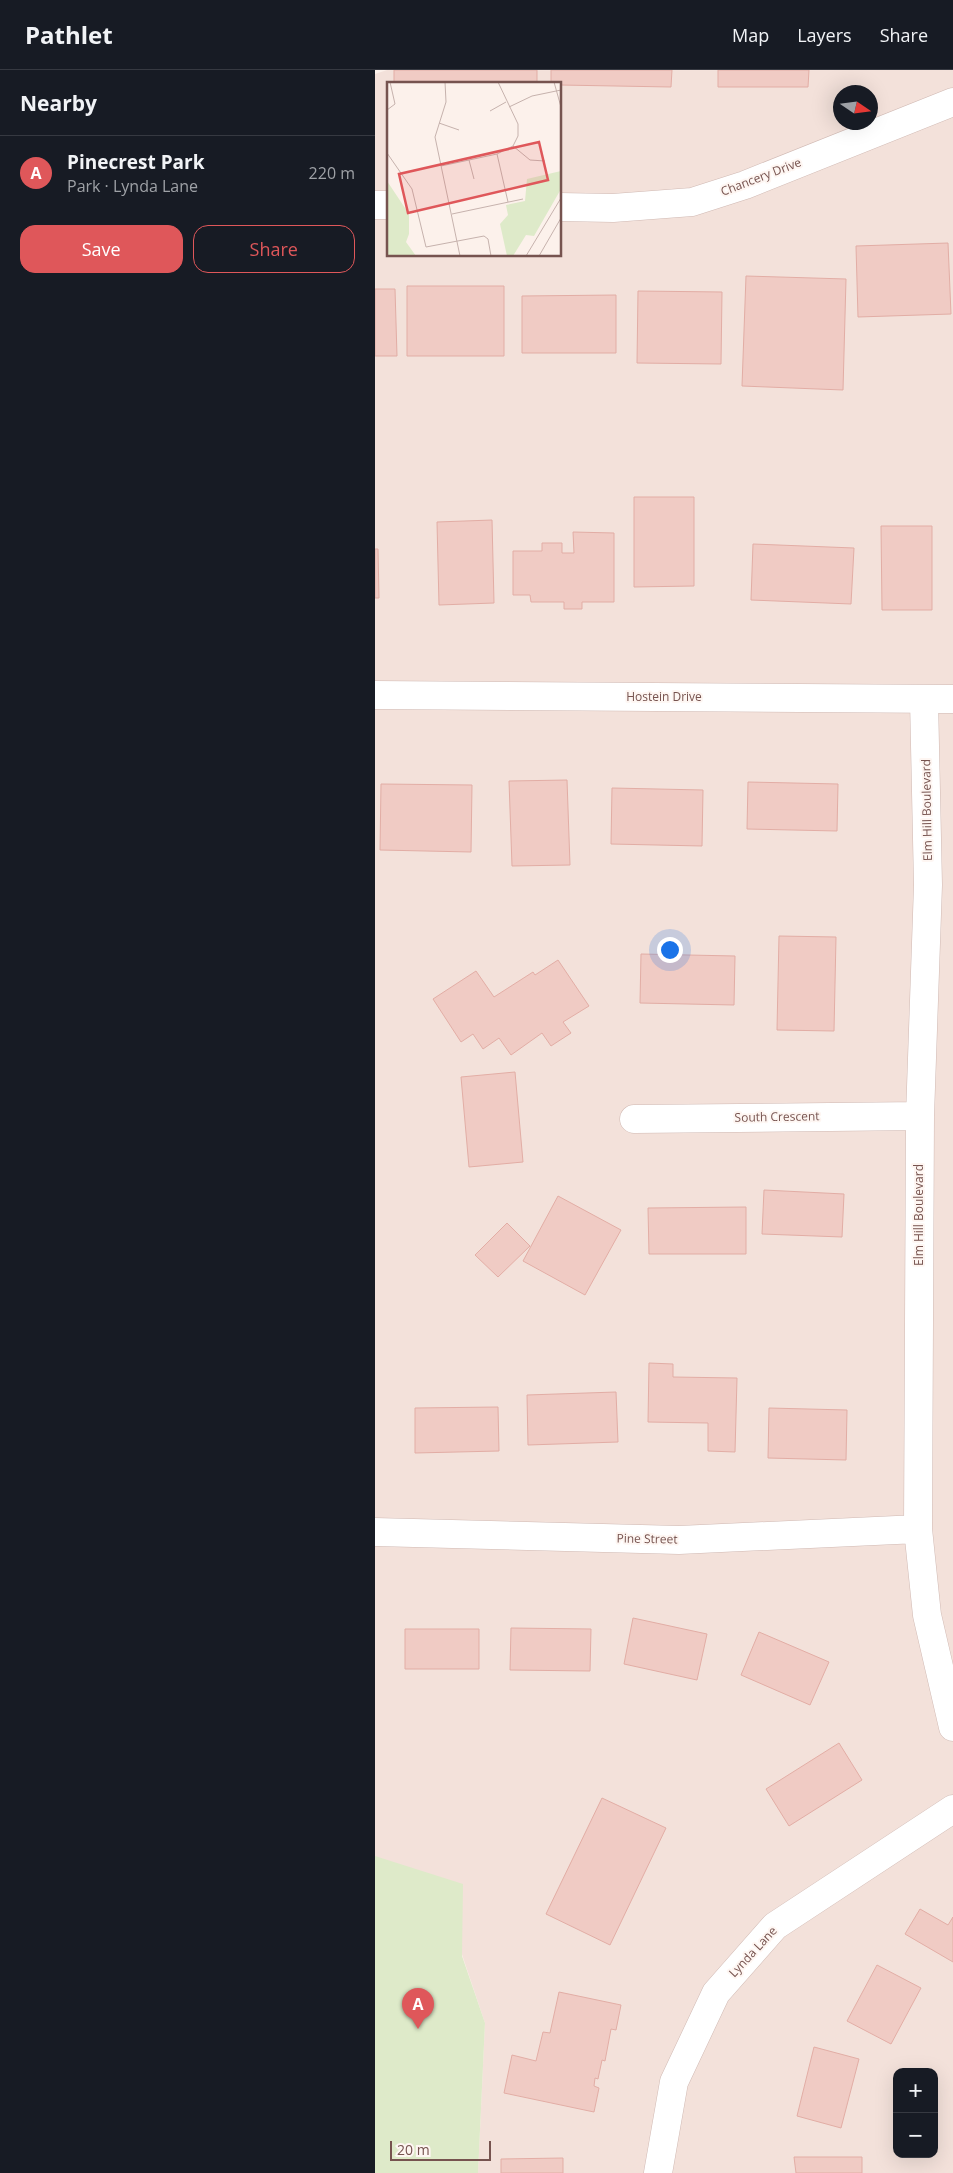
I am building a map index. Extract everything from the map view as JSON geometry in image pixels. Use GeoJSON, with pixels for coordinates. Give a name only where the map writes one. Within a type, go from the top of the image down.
{"type":"FeatureCollection","features":[{"type":"Feature","properties":{"kind":"street","name":"Chancery Drive"},"geometry":{"type":"LineString","coordinates":[[561,207],[613,208],[692,202],[745,185],[953,102]]}},
{"type":"Feature","properties":{"kind":"street","name":"Hostein Drive"},"geometry":{"type":"LineString","coordinates":[[375,696],[953,699]]}},
{"type":"Feature","properties":{"kind":"street","name":"Elm Hill Boulevard"},"geometry":{"type":"LineString","coordinates":[[924,699],[928,885],[920,1116],[918,1529],[927,1615],[953,1727]]}},
{"type":"Feature","properties":{"kind":"street","name":"South Crescent"},"geometry":{"type":"LineString","coordinates":[[634,1119],[920,1116]]}},
{"type":"Feature","properties":{"kind":"street","name":"Pine Street"},"geometry":{"type":"LineString","coordinates":[[375,1532],[679,1540],[918,1529]]}},
{"type":"Feature","properties":{"kind":"street","name":"Lynda Lane"},"geometry":{"type":"LineString","coordinates":[[658,2173],[674,2082],[716,1993],[775,1926],[953,1809]]}},
{"type":"Feature","properties":{"kind":"shaded area"},"geometry":{"type":"Polygon","coordinates":[[[387,70],[953,70],[953,2173],[478,2173],[485,2023],[438,1883],[375,1861],[375,74],[387,70]]]}},
{"type":"Feature","properties":{"kind":"green space"},"geometry":{"type":"Polygon","coordinates":[[[375,1856],[463,1884],[462,1956],[485,2023],[478,2173],[375,2173],[375,1856]]]}},
{"type":"Feature","properties":{"kind":"building"},"geometry":{"type":"Polygon","coordinates":[[[394,70],[537,70],[537,82],[394,82],[394,70]]]}},
{"type":"Feature","properties":{"kind":"building"},"geometry":{"type":"Polygon","coordinates":[[[551,70],[672,70],[671,87],[561,85],[561,82],[551,82],[551,70]]]}},
{"type":"Feature","properties":{"kind":"building"},"geometry":{"type":"Polygon","coordinates":[[[718,70],[809,70],[808,87],[718,87],[718,70]]]}},
{"type":"Feature","properties":{"kind":"building"},"geometry":{"type":"Polygon","coordinates":[[[948,243],[951,314],[858,317],[856,246],[948,243]]]}},
{"type":"Feature","properties":{"kind":"building"},"geometry":{"type":"Polygon","coordinates":[[[746,276],[846,279],[843,390],[742,386],[746,276]]]}},
{"type":"Feature","properties":{"kind":"building"},"geometry":{"type":"Polygon","coordinates":[[[407,286],[504,286],[504,356],[407,356],[407,286]]]}},
{"type":"Feature","properties":{"kind":"building"},"geometry":{"type":"Polygon","coordinates":[[[375,289],[395,289],[397,356],[375,356],[375,289]]]}},
{"type":"Feature","properties":{"kind":"building"},"geometry":{"type":"Polygon","coordinates":[[[638,291],[722,292],[721,364],[637,363],[638,291]]]}},
{"type":"Feature","properties":{"kind":"building"},"geometry":{"type":"Polygon","coordinates":[[[616,295],[616,353],[522,353],[522,296],[616,295]]]}},
{"type":"Feature","properties":{"kind":"building"},"geometry":{"type":"Polygon","coordinates":[[[634,497],[694,497],[694,586],[634,587],[634,497]]]}},
{"type":"Feature","properties":{"kind":"building"},"geometry":{"type":"Polygon","coordinates":[[[492,520],[494,603],[439,605],[437,522],[492,520]]]}},
{"type":"Feature","properties":{"kind":"building"},"geometry":{"type":"Polygon","coordinates":[[[881,526],[932,526],[932,610],[882,610],[881,526]]]}},
{"type":"Feature","properties":{"kind":"building"},"geometry":{"type":"Polygon","coordinates":[[[573,532],[614,533],[614,602],[582,602],[582,609],[564,609],[564,602],[531,602],[530,595],[513,595],[513,551],[542,551],[542,543],[562,543],[562,553],[574,553],[573,532]]]}},
{"type":"Feature","properties":{"kind":"building"},"geometry":{"type":"Polygon","coordinates":[[[753,544],[854,548],[851,604],[751,600],[753,544]]]}},
{"type":"Feature","properties":{"kind":"building"},"geometry":{"type":"Polygon","coordinates":[[[375,549],[378,549],[379,598],[375,598],[375,549]]]}},
{"type":"Feature","properties":{"kind":"building"},"geometry":{"type":"Polygon","coordinates":[[[567,780],[570,865],[512,866],[509,781],[567,780]]]}},
{"type":"Feature","properties":{"kind":"building"},"geometry":{"type":"Polygon","coordinates":[[[748,782],[838,784],[837,831],[747,829],[748,782]]]}},
{"type":"Feature","properties":{"kind":"building"},"geometry":{"type":"Polygon","coordinates":[[[381,784],[472,785],[471,852],[380,850],[381,784]]]}},
{"type":"Feature","properties":{"kind":"building"},"geometry":{"type":"Polygon","coordinates":[[[612,788],[703,790],[702,846],[611,844],[612,788]]]}},
{"type":"Feature","properties":{"kind":"building"},"geometry":{"type":"Polygon","coordinates":[[[779,936],[836,937],[834,1031],[777,1030],[779,936]]]}},
{"type":"Feature","properties":{"kind":"building"},"geometry":{"type":"Polygon","coordinates":[[[641,954],[735,956],[734,1005],[640,1003],[641,954]]]}},
{"type":"Feature","properties":{"kind":"building"},"geometry":{"type":"Polygon","coordinates":[[[558,960],[589,1006],[563,1022],[571,1033],[551,1046],[542,1033],[511,1055],[499,1038],[483,1049],[473,1034],[461,1042],[433,999],[476,971],[494,997],[533,972],[535,975],[558,960]]]}},
{"type":"Feature","properties":{"kind":"building"},"geometry":{"type":"Polygon","coordinates":[[[515,1072],[523,1162],[469,1167],[461,1077],[515,1072]]]}},
{"type":"Feature","properties":{"kind":"building"},"geometry":{"type":"Polygon","coordinates":[[[764,1190],[844,1194],[842,1237],[762,1234],[764,1190]]]}},
{"type":"Feature","properties":{"kind":"building"},"geometry":{"type":"Polygon","coordinates":[[[558,1196],[621,1230],[585,1295],[523,1261],[558,1196]]]}},
{"type":"Feature","properties":{"kind":"building"},"geometry":{"type":"Polygon","coordinates":[[[746,1207],[746,1254],[649,1254],[648,1208],[746,1207]]]}},
{"type":"Feature","properties":{"kind":"building"},"geometry":{"type":"Polygon","coordinates":[[[507,1223],[530,1246],[498,1277],[475,1255],[507,1223]]]}},
{"type":"Feature","properties":{"kind":"building"},"geometry":{"type":"Polygon","coordinates":[[[649,1363],[673,1364],[673,1377],[737,1378],[735,1452],[708,1451],[708,1423],[648,1422],[649,1363]]]}},
{"type":"Feature","properties":{"kind":"building"},"geometry":{"type":"Polygon","coordinates":[[[616,1392],[618,1442],[528,1445],[527,1395],[616,1392]]]}},
{"type":"Feature","properties":{"kind":"building"},"geometry":{"type":"Polygon","coordinates":[[[498,1407],[499,1451],[415,1453],[415,1408],[498,1407]]]}},
{"type":"Feature","properties":{"kind":"building"},"geometry":{"type":"Polygon","coordinates":[[[769,1408],[847,1410],[846,1460],[768,1458],[769,1408]]]}},
{"type":"Feature","properties":{"kind":"building"},"geometry":{"type":"Polygon","coordinates":[[[633,1618],[707,1634],[697,1680],[624,1664],[633,1618]]]}},
{"type":"Feature","properties":{"kind":"building"},"geometry":{"type":"Polygon","coordinates":[[[511,1628],[591,1629],[590,1671],[510,1670],[511,1628]]]}},
{"type":"Feature","properties":{"kind":"building"},"geometry":{"type":"Polygon","coordinates":[[[405,1629],[479,1629],[479,1669],[405,1669],[405,1629]]]}},
{"type":"Feature","properties":{"kind":"building"},"geometry":{"type":"Polygon","coordinates":[[[759,1632],[829,1662],[810,1705],[741,1675],[759,1632]]]}},
{"type":"Feature","properties":{"kind":"building"},"geometry":{"type":"Polygon","coordinates":[[[839,1743],[862,1780],[789,1826],[766,1789],[839,1743]]]}},
{"type":"Feature","properties":{"kind":"building"},"geometry":{"type":"Polygon","coordinates":[[[602,1798],[666,1828],[610,1945],[546,1914],[602,1798]]]}},
{"type":"Feature","properties":{"kind":"building"},"geometry":{"type":"Polygon","coordinates":[[[920,1909],[948,1925],[953,1917],[953,1962],[905,1934],[920,1909]]]}},
{"type":"Feature","properties":{"kind":"building"},"geometry":{"type":"Polygon","coordinates":[[[877,1965],[921,1988],[891,2044],[847,2021],[877,1965]]]}},
{"type":"Feature","properties":{"kind":"building"},"geometry":{"type":"Polygon","coordinates":[[[559,1992],[621,2005],[616,2030],[611,2029],[605,2061],[602,2060],[598,2079],[595,2078],[594,2086],[599,2088],[594,2112],[504,2093],[512,2055],[536,2061],[543,2032],[550,2033],[559,1992]]]}},
{"type":"Feature","properties":{"kind":"building"},"geometry":{"type":"Polygon","coordinates":[[[814,2047],[859,2059],[841,2128],[797,2116],[814,2047]]]}},
{"type":"Feature","properties":{"kind":"building"},"geometry":{"type":"Polygon","coordinates":[[[794,2157],[862,2157],[862,2173],[796,2173],[794,2157]]]}},
{"type":"Feature","properties":{"kind":"building"},"geometry":{"type":"Polygon","coordinates":[[[563,2158],[563,2173],[501,2173],[501,2159],[563,2158]]]}},
{"type":"Feature","properties":{"kind":"place","name":"Pinecrest Park"},"geometry":{"type":"Point","coordinates":[418,2029]}}]}
